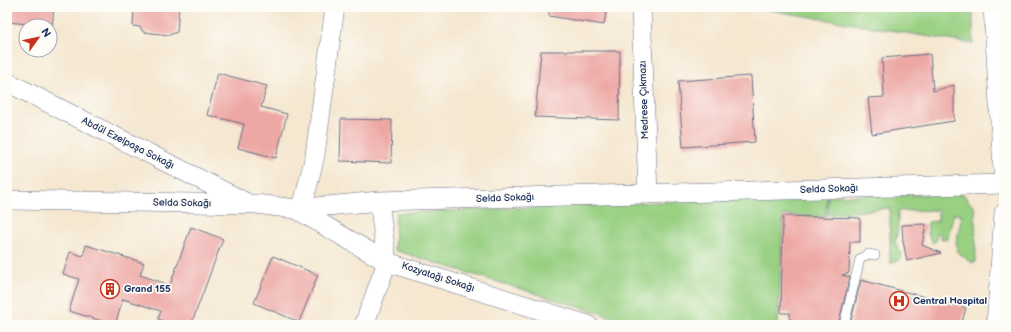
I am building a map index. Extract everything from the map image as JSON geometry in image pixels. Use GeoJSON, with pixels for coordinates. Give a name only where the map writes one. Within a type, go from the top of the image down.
{"type":"FeatureCollection","features":[{"type":"Feature","properties":{"kind":"street"},"geometry":{"type":"LineString","coordinates":[[299,210],[315,155],[335,7]]}},
{"type":"Feature","properties":{"kind":"street","name":"Medrese Çıkmazı"},"geometry":{"type":"LineString","coordinates":[[641,7],[648,194]]}},
{"type":"Feature","properties":{"kind":"street"},"geometry":{"type":"LineString","coordinates":[[993,7],[1004,185]]}},
{"type":"Feature","properties":{"kind":"street","name":"Abdül Ezelpaşa Sokağı"},"geometry":{"type":"LineString","coordinates":[[7,82],[250,204]]}},
{"type":"Feature","properties":{"kind":"street","name":"Selda Sokağı"},"geometry":{"type":"LineString","coordinates":[[7,200],[250,204],[299,210],[379,201],[1004,185]]}},
{"type":"Feature","properties":{"kind":"street"},"geometry":{"type":"LineString","coordinates":[[364,325],[387,262],[379,201]]}},
{"type":"Feature","properties":{"kind":"street","name":"Kozyatağı Sokağı"},"geometry":{"type":"LineString","coordinates":[[299,210],[387,262],[588,325]]}},
{"type":"Feature","properties":{"kind":"street"},"geometry":{"type":"LineString","coordinates":[[996,325],[1004,214]]}},
{"type":"Feature","properties":{"kind":"lane"},"geometry":{"type":"LineString","coordinates":[[844,325],[860,259],[868,254],[875,255]]}},
{"type":"Feature","properties":{"kind":"green space"},"geometry":{"type":"Polygon","coordinates":[[[751,7],[973,7],[973,44],[751,7]]]}},
{"type":"Feature","properties":{"kind":"green space"},"geometry":{"type":"Polygon","coordinates":[[[963,194],[975,209],[976,262],[970,262],[957,251],[956,243],[962,216],[954,213],[947,240],[941,239],[940,234],[936,233],[937,240],[933,243],[928,235],[928,222],[938,221],[938,210],[898,211],[898,229],[895,243],[902,254],[899,260],[890,263],[890,208],[827,215],[828,196],[963,194]]]}},
{"type":"Feature","properties":{"kind":"green space"},"geometry":{"type":"Polygon","coordinates":[[[827,195],[825,217],[783,215],[778,325],[638,325],[394,250],[396,213],[827,195]]]}},
{"type":"Feature","properties":{"kind":"building"},"geometry":{"type":"Polygon","coordinates":[[[7,7],[54,7],[53,18],[18,18],[18,23],[7,22],[7,7]]]}},
{"type":"Feature","properties":{"kind":"building"},"geometry":{"type":"Polygon","coordinates":[[[134,7],[179,7],[177,32],[169,35],[143,32],[140,27],[133,26],[134,7]]]}},
{"type":"Feature","properties":{"kind":"building"},"geometry":{"type":"Polygon","coordinates":[[[549,7],[607,7],[604,25],[549,16],[549,7]]]}},
{"type":"Feature","properties":{"kind":"building"},"geometry":{"type":"Polygon","coordinates":[[[541,51],[620,51],[619,120],[535,117],[541,51]]]}},
{"type":"Feature","properties":{"kind":"building"},"geometry":{"type":"Polygon","coordinates":[[[930,54],[933,91],[954,85],[954,121],[872,134],[868,98],[884,97],[882,58],[930,54]]]}},
{"type":"Feature","properties":{"kind":"building"},"geometry":{"type":"Polygon","coordinates":[[[218,73],[267,86],[261,107],[287,114],[276,158],[238,148],[244,124],[207,115],[218,73]]]}},
{"type":"Feature","properties":{"kind":"building"},"geometry":{"type":"Polygon","coordinates":[[[751,76],[755,142],[683,147],[678,81],[751,76]]]}},
{"type":"Feature","properties":{"kind":"building"},"geometry":{"type":"Polygon","coordinates":[[[341,119],[392,120],[391,163],[340,161],[341,119]]]}},
{"type":"Feature","properties":{"kind":"building"},"geometry":{"type":"Polygon","coordinates":[[[783,216],[860,218],[860,242],[850,242],[849,273],[842,275],[850,277],[838,325],[790,325],[790,313],[781,313],[783,216]]]}},
{"type":"Feature","properties":{"kind":"building"},"geometry":{"type":"Polygon","coordinates":[[[926,224],[922,245],[941,253],[907,261],[903,241],[902,225],[926,224]]]}},
{"type":"Feature","properties":{"kind":"building"},"geometry":{"type":"Polygon","coordinates":[[[191,227],[223,239],[191,325],[174,325],[158,319],[161,311],[123,299],[115,325],[69,311],[79,279],[63,274],[70,252],[83,256],[86,245],[144,263],[140,275],[170,285],[191,227]]]}},
{"type":"Feature","properties":{"kind":"building"},"geometry":{"type":"Polygon","coordinates":[[[273,256],[318,275],[299,322],[254,303],[273,256]]]}},
{"type":"Feature","properties":{"kind":"building","name":"Central Hospital"},"geometry":{"type":"Polygon","coordinates":[[[861,280],[966,308],[961,325],[850,325],[861,280]]]}},
{"type":"Feature","properties":{"kind":"place","name":"Grand 155"},"geometry":{"type":"Point","coordinates":[110,289]}},
{"type":"Feature","properties":{"kind":"place","name":"Central Hospital"},"geometry":{"type":"Point","coordinates":[899,301]}}]}
